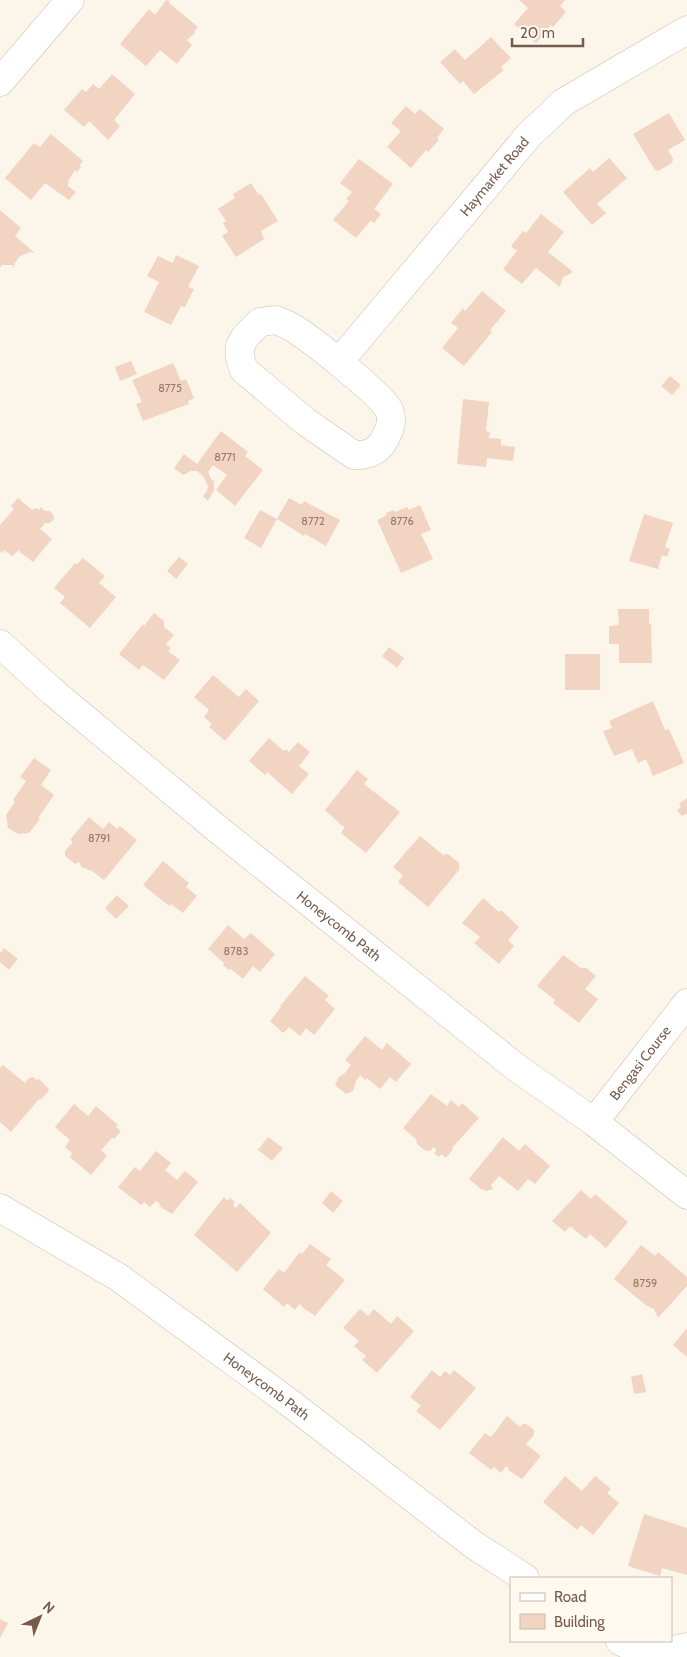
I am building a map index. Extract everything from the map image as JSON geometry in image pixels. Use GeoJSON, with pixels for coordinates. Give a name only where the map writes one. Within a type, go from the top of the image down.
{"type":"FeatureCollection","features":[{"type":"Feature","properties":{"kind":"street"},"geometry":{"type":"LineString","coordinates":[[0,82],[70,0]]}},
{"type":"Feature","properties":{"kind":"street","name":"Haymarket Road"},"geometry":{"type":"LineString","coordinates":[[339,362],[529,135],[564,102],[687,30]]}},
{"type":"Feature","properties":{"kind":"street"},"geometry":{"type":"LineString","coordinates":[[276,320],[293,328],[339,362],[383,401],[390,411],[391,430],[380,446],[363,456],[354,455],[306,422],[244,370],[240,358],[240,346],[245,337],[260,322],[276,320]]}},
{"type":"Feature","properties":{"kind":"street","name":"Honeycomb Path"},"geometry":{"type":"LineString","coordinates":[[0,644],[53,692],[228,837],[517,1068],[594,1122],[687,1195]]}},
{"type":"Feature","properties":{"kind":"street","name":"Bengasi Course"},"geometry":{"type":"LineString","coordinates":[[594,1122],[687,1003]]}},
{"type":"Feature","properties":{"kind":"street","name":"Honeycomb Path"},"geometry":{"type":"LineString","coordinates":[[0,1208],[118,1277],[286,1400],[474,1545],[523,1577]]}},
{"type":"Feature","properties":{"kind":"street"},"geometry":{"type":"LineString","coordinates":[[622,1642],[642,1650],[674,1650],[687,1647]]}},
{"type":"Feature","properties":{"kind":"building"},"geometry":{"type":"Polygon","coordinates":[[[166,0],[170,1],[169,3],[198,27],[195,33],[187,40],[192,45],[177,64],[160,50],[146,66],[120,44],[149,9],[155,15],[166,0]]]}},
{"type":"Feature","properties":{"kind":"building"},"geometry":{"type":"Polygon","coordinates":[[[519,0],[565,0],[560,6],[566,12],[553,27],[551,25],[536,43],[514,24],[528,8],[519,0]]]}},
{"type":"Feature","properties":{"kind":"building"},"geometry":{"type":"Polygon","coordinates":[[[491,37],[511,58],[501,67],[504,70],[474,94],[463,81],[460,84],[440,62],[455,49],[465,60],[491,37]]]}},
{"type":"Feature","properties":{"kind":"building"},"geometry":{"type":"Polygon","coordinates":[[[112,74],[135,94],[114,120],[120,126],[108,140],[89,121],[84,127],[64,110],[82,89],[86,92],[93,84],[99,89],[112,74]]]}},
{"type":"Feature","properties":{"kind":"building"},"geometry":{"type":"Polygon","coordinates":[[[406,106],[415,114],[420,109],[444,129],[437,138],[439,140],[428,152],[426,150],[411,168],[387,147],[401,131],[391,123],[406,106]]]}},
{"type":"Feature","properties":{"kind":"building"},"geometry":{"type":"Polygon","coordinates":[[[669,113],[685,140],[668,150],[673,159],[672,163],[658,171],[655,170],[633,134],[669,113]]]}},
{"type":"Feature","properties":{"kind":"building"},"geometry":{"type":"Polygon","coordinates":[[[51,134],[83,161],[79,166],[81,167],[77,172],[75,170],[69,179],[68,186],[76,192],[69,200],[45,183],[31,200],[5,178],[34,143],[40,147],[51,134]]]}},
{"type":"Feature","properties":{"kind":"building"},"geometry":{"type":"Polygon","coordinates":[[[609,158],[627,178],[597,204],[606,213],[592,225],[563,192],[590,168],[593,172],[609,158]]]}},
{"type":"Feature","properties":{"kind":"building"},"geometry":{"type":"Polygon","coordinates":[[[359,159],[393,184],[374,209],[381,214],[374,223],[371,220],[356,238],[333,220],[349,201],[346,199],[352,192],[340,183],[359,159]]]}},
{"type":"Feature","properties":{"kind":"building"},"geometry":{"type":"Polygon","coordinates":[[[251,183],[259,195],[261,194],[278,221],[261,231],[264,239],[236,257],[222,236],[228,232],[223,223],[226,221],[218,209],[235,198],[233,194],[251,183]]]}},
{"type":"Feature","properties":{"kind":"building"},"geometry":{"type":"Polygon","coordinates":[[[0,210],[21,228],[15,236],[35,253],[30,252],[20,256],[14,268],[13,265],[2,265],[0,268],[0,210]]]}},
{"type":"Feature","properties":{"kind":"building"},"geometry":{"type":"Polygon","coordinates":[[[541,214],[564,232],[548,252],[572,271],[572,273],[563,277],[560,287],[536,268],[522,284],[503,269],[517,251],[511,246],[523,231],[526,233],[541,214]]]}},
{"type":"Feature","properties":{"kind":"building"},"geometry":{"type":"Polygon","coordinates":[[[176,255],[199,266],[188,287],[194,289],[185,307],[181,306],[171,325],[144,312],[159,282],[147,276],[158,256],[173,263],[176,255]]]}},
{"type":"Feature","properties":{"kind":"building"},"geometry":{"type":"Polygon","coordinates":[[[482,291],[506,311],[490,330],[492,332],[464,366],[442,348],[458,328],[451,323],[463,308],[465,311],[482,291]]]}},
{"type":"Feature","properties":{"kind":"building"},"geometry":{"type":"Polygon","coordinates":[[[131,361],[137,374],[120,381],[115,367],[131,361]]]}},
{"type":"Feature","properties":{"kind":"building"},"geometry":{"type":"Polygon","coordinates":[[[173,363],[181,381],[186,379],[194,398],[188,401],[189,404],[143,421],[136,404],[142,402],[132,380],[173,363]]]}},
{"type":"Feature","properties":{"kind":"building"},"geometry":{"type":"Polygon","coordinates":[[[670,376],[681,385],[672,395],[661,386],[670,376]]]}},
{"type":"Feature","properties":{"kind":"building"},"geometry":{"type":"Polygon","coordinates":[[[463,399],[489,402],[486,431],[490,432],[489,438],[501,439],[501,445],[515,447],[513,461],[487,458],[486,467],[457,464],[463,399]]]}},
{"type":"Feature","properties":{"kind":"building"},"geometry":{"type":"Polygon","coordinates":[[[221,431],[248,452],[245,456],[263,470],[235,506],[216,490],[227,475],[213,465],[208,472],[212,481],[214,480],[214,490],[208,501],[203,496],[208,486],[203,476],[197,471],[191,471],[183,475],[174,468],[184,454],[197,464],[221,431]]]}},
{"type":"Feature","properties":{"kind":"building"},"geometry":{"type":"Polygon","coordinates":[[[18,498],[32,510],[37,508],[39,510],[41,507],[53,514],[54,519],[50,523],[45,523],[40,529],[52,539],[33,562],[19,550],[12,556],[4,550],[2,553],[0,551],[0,525],[14,509],[11,506],[18,498]]]}},
{"type":"Feature","properties":{"kind":"building"},"geometry":{"type":"Polygon","coordinates":[[[289,498],[300,504],[304,501],[340,520],[326,546],[305,534],[304,536],[277,519],[289,498]]]}},
{"type":"Feature","properties":{"kind":"building"},"geometry":{"type":"Polygon","coordinates":[[[420,505],[431,530],[421,534],[433,559],[401,573],[377,520],[393,510],[395,512],[407,507],[409,510],[420,505]]]}},
{"type":"Feature","properties":{"kind":"building"},"geometry":{"type":"Polygon","coordinates":[[[260,510],[277,519],[261,548],[244,538],[260,510]]]}},
{"type":"Feature","properties":{"kind":"building"},"geometry":{"type":"Polygon","coordinates":[[[644,514],[673,523],[665,547],[670,549],[667,557],[662,555],[658,569],[629,561],[644,514]]]}},
{"type":"Feature","properties":{"kind":"building"},"geometry":{"type":"Polygon","coordinates":[[[179,557],[188,564],[176,579],[167,571],[179,557]]]}},
{"type":"Feature","properties":{"kind":"building"},"geometry":{"type":"Polygon","coordinates":[[[83,558],[105,576],[99,583],[116,597],[90,628],[60,603],[65,597],[54,588],[75,563],[77,564],[83,558]]]}},
{"type":"Feature","properties":{"kind":"building"},"geometry":{"type":"Polygon","coordinates":[[[618,609],[649,609],[652,663],[619,663],[619,644],[609,644],[609,626],[619,625],[618,609]]]}},
{"type":"Feature","properties":{"kind":"building"},"geometry":{"type":"Polygon","coordinates":[[[154,613],[164,621],[164,627],[174,635],[166,644],[171,648],[168,651],[180,660],[164,680],[143,665],[139,670],[119,654],[154,613]]]}},
{"type":"Feature","properties":{"kind":"building"},"geometry":{"type":"Polygon","coordinates":[[[389,647],[404,658],[397,668],[382,656],[389,647]]]}},
{"type":"Feature","properties":{"kind":"building"},"geometry":{"type":"Polygon","coordinates":[[[565,654],[600,654],[600,690],[565,690],[565,654]]]}},
{"type":"Feature","properties":{"kind":"building"},"geometry":{"type":"Polygon","coordinates":[[[213,675],[239,697],[246,689],[259,701],[225,741],[209,727],[212,724],[204,717],[209,710],[194,697],[213,675]]]}},
{"type":"Feature","properties":{"kind":"building"},"geometry":{"type":"Polygon","coordinates":[[[653,701],[665,730],[669,729],[684,763],[653,776],[646,759],[638,763],[632,749],[614,756],[603,731],[612,728],[609,721],[653,701]]]}},
{"type":"Feature","properties":{"kind":"building"},"geometry":{"type":"Polygon","coordinates":[[[269,738],[284,751],[286,749],[289,752],[298,742],[310,752],[299,766],[309,774],[292,794],[267,772],[265,775],[249,761],[269,738]]]}},
{"type":"Feature","properties":{"kind":"building"},"geometry":{"type":"Polygon","coordinates":[[[34,758],[51,770],[41,785],[54,795],[29,833],[18,834],[8,828],[6,815],[15,802],[13,800],[26,781],[20,777],[34,758]]]}},
{"type":"Feature","properties":{"kind":"building"},"geometry":{"type":"Polygon","coordinates":[[[357,770],[368,779],[364,784],[400,812],[366,853],[341,833],[345,827],[325,810],[357,770]]]}},
{"type":"Feature","properties":{"kind":"building"},"geometry":{"type":"Polygon","coordinates":[[[687,798],[687,815],[682,816],[677,810],[681,807],[679,804],[687,798]]]}},
{"type":"Feature","properties":{"kind":"building"},"geometry":{"type":"Polygon","coordinates":[[[89,817],[103,829],[109,822],[117,829],[120,826],[137,840],[104,880],[91,870],[84,869],[79,862],[75,864],[65,856],[65,851],[73,842],[70,840],[89,817]]]}},
{"type":"Feature","properties":{"kind":"building"},"geometry":{"type":"Polygon","coordinates":[[[420,836],[442,855],[448,854],[459,863],[459,870],[428,907],[398,882],[403,876],[393,867],[420,836]]]}},
{"type":"Feature","properties":{"kind":"building"},"geometry":{"type":"Polygon","coordinates":[[[163,861],[189,883],[186,887],[197,896],[183,913],[171,904],[169,906],[143,885],[163,861]]]}},
{"type":"Feature","properties":{"kind":"building"},"geometry":{"type":"Polygon","coordinates":[[[117,895],[129,906],[116,919],[105,908],[117,895]]]}},
{"type":"Feature","properties":{"kind":"building"},"geometry":{"type":"Polygon","coordinates":[[[483,898],[499,912],[501,910],[519,927],[508,940],[514,946],[499,964],[474,943],[480,937],[462,923],[483,898]]]}},
{"type":"Feature","properties":{"kind":"building"},"geometry":{"type":"Polygon","coordinates":[[[228,925],[244,939],[251,933],[275,954],[260,972],[253,966],[243,979],[223,965],[224,963],[208,949],[228,925]]]}},
{"type":"Feature","properties":{"kind":"building"},"geometry":{"type":"Polygon","coordinates":[[[4,948],[18,959],[9,970],[0,962],[0,953],[4,948]]]}},
{"type":"Feature","properties":{"kind":"building"},"geometry":{"type":"Polygon","coordinates":[[[563,955],[596,976],[585,989],[598,999],[579,1023],[553,1003],[555,1000],[537,986],[563,955]]]}},
{"type":"Feature","properties":{"kind":"building"},"geometry":{"type":"Polygon","coordinates":[[[305,976],[329,996],[325,1000],[335,1009],[314,1035],[306,1028],[300,1036],[289,1027],[283,1033],[270,1021],[305,976]]]}},
{"type":"Feature","properties":{"kind":"building"},"geometry":{"type":"Polygon","coordinates":[[[365,1036],[382,1050],[387,1043],[411,1064],[396,1082],[390,1077],[380,1089],[367,1078],[365,1080],[360,1075],[353,1091],[346,1094],[335,1085],[339,1077],[351,1065],[345,1060],[365,1036]]]}},
{"type":"Feature","properties":{"kind":"building"},"geometry":{"type":"Polygon","coordinates":[[[3,1065],[25,1083],[29,1078],[33,1077],[36,1080],[39,1079],[49,1090],[11,1132],[0,1122],[0,1068],[3,1065]]]}},
{"type":"Feature","properties":{"kind":"building"},"geometry":{"type":"Polygon","coordinates":[[[431,1094],[447,1106],[451,1100],[459,1107],[462,1103],[479,1118],[452,1148],[446,1158],[441,1154],[439,1157],[434,1153],[437,1150],[433,1147],[430,1151],[424,1150],[417,1144],[416,1139],[403,1128],[431,1094]]]}},
{"type":"Feature","properties":{"kind":"building"},"geometry":{"type":"Polygon","coordinates":[[[74,1104],[88,1116],[96,1106],[118,1125],[116,1127],[121,1131],[101,1150],[107,1156],[91,1175],[70,1157],[72,1153],[65,1147],[70,1140],[55,1127],[74,1104]]]}},
{"type":"Feature","properties":{"kind":"building"},"geometry":{"type":"Polygon","coordinates":[[[268,1137],[283,1148],[272,1161],[258,1150],[268,1137]]]}},
{"type":"Feature","properties":{"kind":"building"},"geometry":{"type":"Polygon","coordinates":[[[503,1137],[519,1151],[525,1144],[550,1166],[535,1184],[528,1179],[518,1191],[499,1176],[491,1185],[493,1189],[482,1190],[469,1179],[503,1137]]]}},
{"type":"Feature","properties":{"kind":"building"},"geometry":{"type":"Polygon","coordinates":[[[156,1151],[171,1163],[165,1170],[177,1180],[185,1171],[198,1182],[172,1214],[159,1206],[160,1204],[156,1201],[150,1207],[144,1202],[141,1205],[118,1187],[135,1167],[140,1171],[156,1151]]]}},
{"type":"Feature","properties":{"kind":"building"},"geometry":{"type":"Polygon","coordinates":[[[581,1190],[591,1199],[595,1194],[628,1222],[606,1248],[590,1234],[586,1239],[570,1226],[565,1232],[552,1221],[581,1190]]]}},
{"type":"Feature","properties":{"kind":"building"},"geometry":{"type":"Polygon","coordinates":[[[331,1191],[343,1201],[333,1213],[322,1203],[331,1191]]]}},
{"type":"Feature","properties":{"kind":"building"},"geometry":{"type":"Polygon","coordinates":[[[224,1197],[228,1201],[230,1198],[235,1202],[233,1205],[236,1208],[240,1203],[271,1233],[237,1272],[194,1235],[224,1197]]]}},
{"type":"Feature","properties":{"kind":"building"},"geometry":{"type":"Polygon","coordinates":[[[310,1244],[331,1259],[326,1265],[345,1280],[315,1316],[302,1307],[300,1303],[295,1310],[287,1303],[284,1307],[263,1289],[279,1269],[284,1273],[300,1252],[302,1254],[310,1244]]]}},
{"type":"Feature","properties":{"kind":"building"},"geometry":{"type":"Polygon","coordinates":[[[641,1245],[655,1256],[658,1252],[687,1277],[687,1286],[658,1318],[654,1309],[647,1306],[614,1279],[641,1245]]]}},
{"type":"Feature","properties":{"kind":"building"},"geometry":{"type":"Polygon","coordinates":[[[360,1309],[368,1316],[374,1309],[391,1324],[397,1316],[414,1331],[377,1373],[362,1360],[366,1356],[354,1346],[359,1341],[343,1328],[360,1309]]]}},
{"type":"Feature","properties":{"kind":"building"},"geometry":{"type":"Polygon","coordinates":[[[687,1328],[687,1357],[673,1345],[687,1328]]]}},
{"type":"Feature","properties":{"kind":"building"},"geometry":{"type":"Polygon","coordinates":[[[432,1370],[440,1377],[445,1371],[450,1375],[454,1370],[476,1388],[440,1430],[416,1411],[421,1406],[410,1397],[432,1370]]]}},
{"type":"Feature","properties":{"kind":"building"},"geometry":{"type":"Polygon","coordinates":[[[642,1374],[646,1392],[634,1394],[631,1377],[642,1374]]]}},
{"type":"Feature","properties":{"kind":"building"},"geometry":{"type":"Polygon","coordinates":[[[507,1416],[520,1427],[526,1424],[534,1430],[534,1435],[526,1444],[541,1456],[522,1479],[508,1470],[506,1466],[501,1473],[494,1467],[491,1470],[469,1453],[485,1433],[491,1437],[507,1416]]]}},
{"type":"Feature","properties":{"kind":"building"},"geometry":{"type":"Polygon","coordinates":[[[565,1476],[582,1491],[595,1476],[611,1489],[607,1493],[619,1503],[593,1535],[581,1525],[577,1530],[543,1502],[565,1476]]]}},
{"type":"Feature","properties":{"kind":"building"},"geometry":{"type":"Polygon","coordinates":[[[644,1514],[687,1528],[687,1575],[662,1568],[660,1576],[628,1566],[644,1514]]]}},
{"type":"Feature","properties":{"kind":"building"},"geometry":{"type":"Polygon","coordinates":[[[0,1619],[8,1623],[0,1638],[0,1619]]]}}]}
